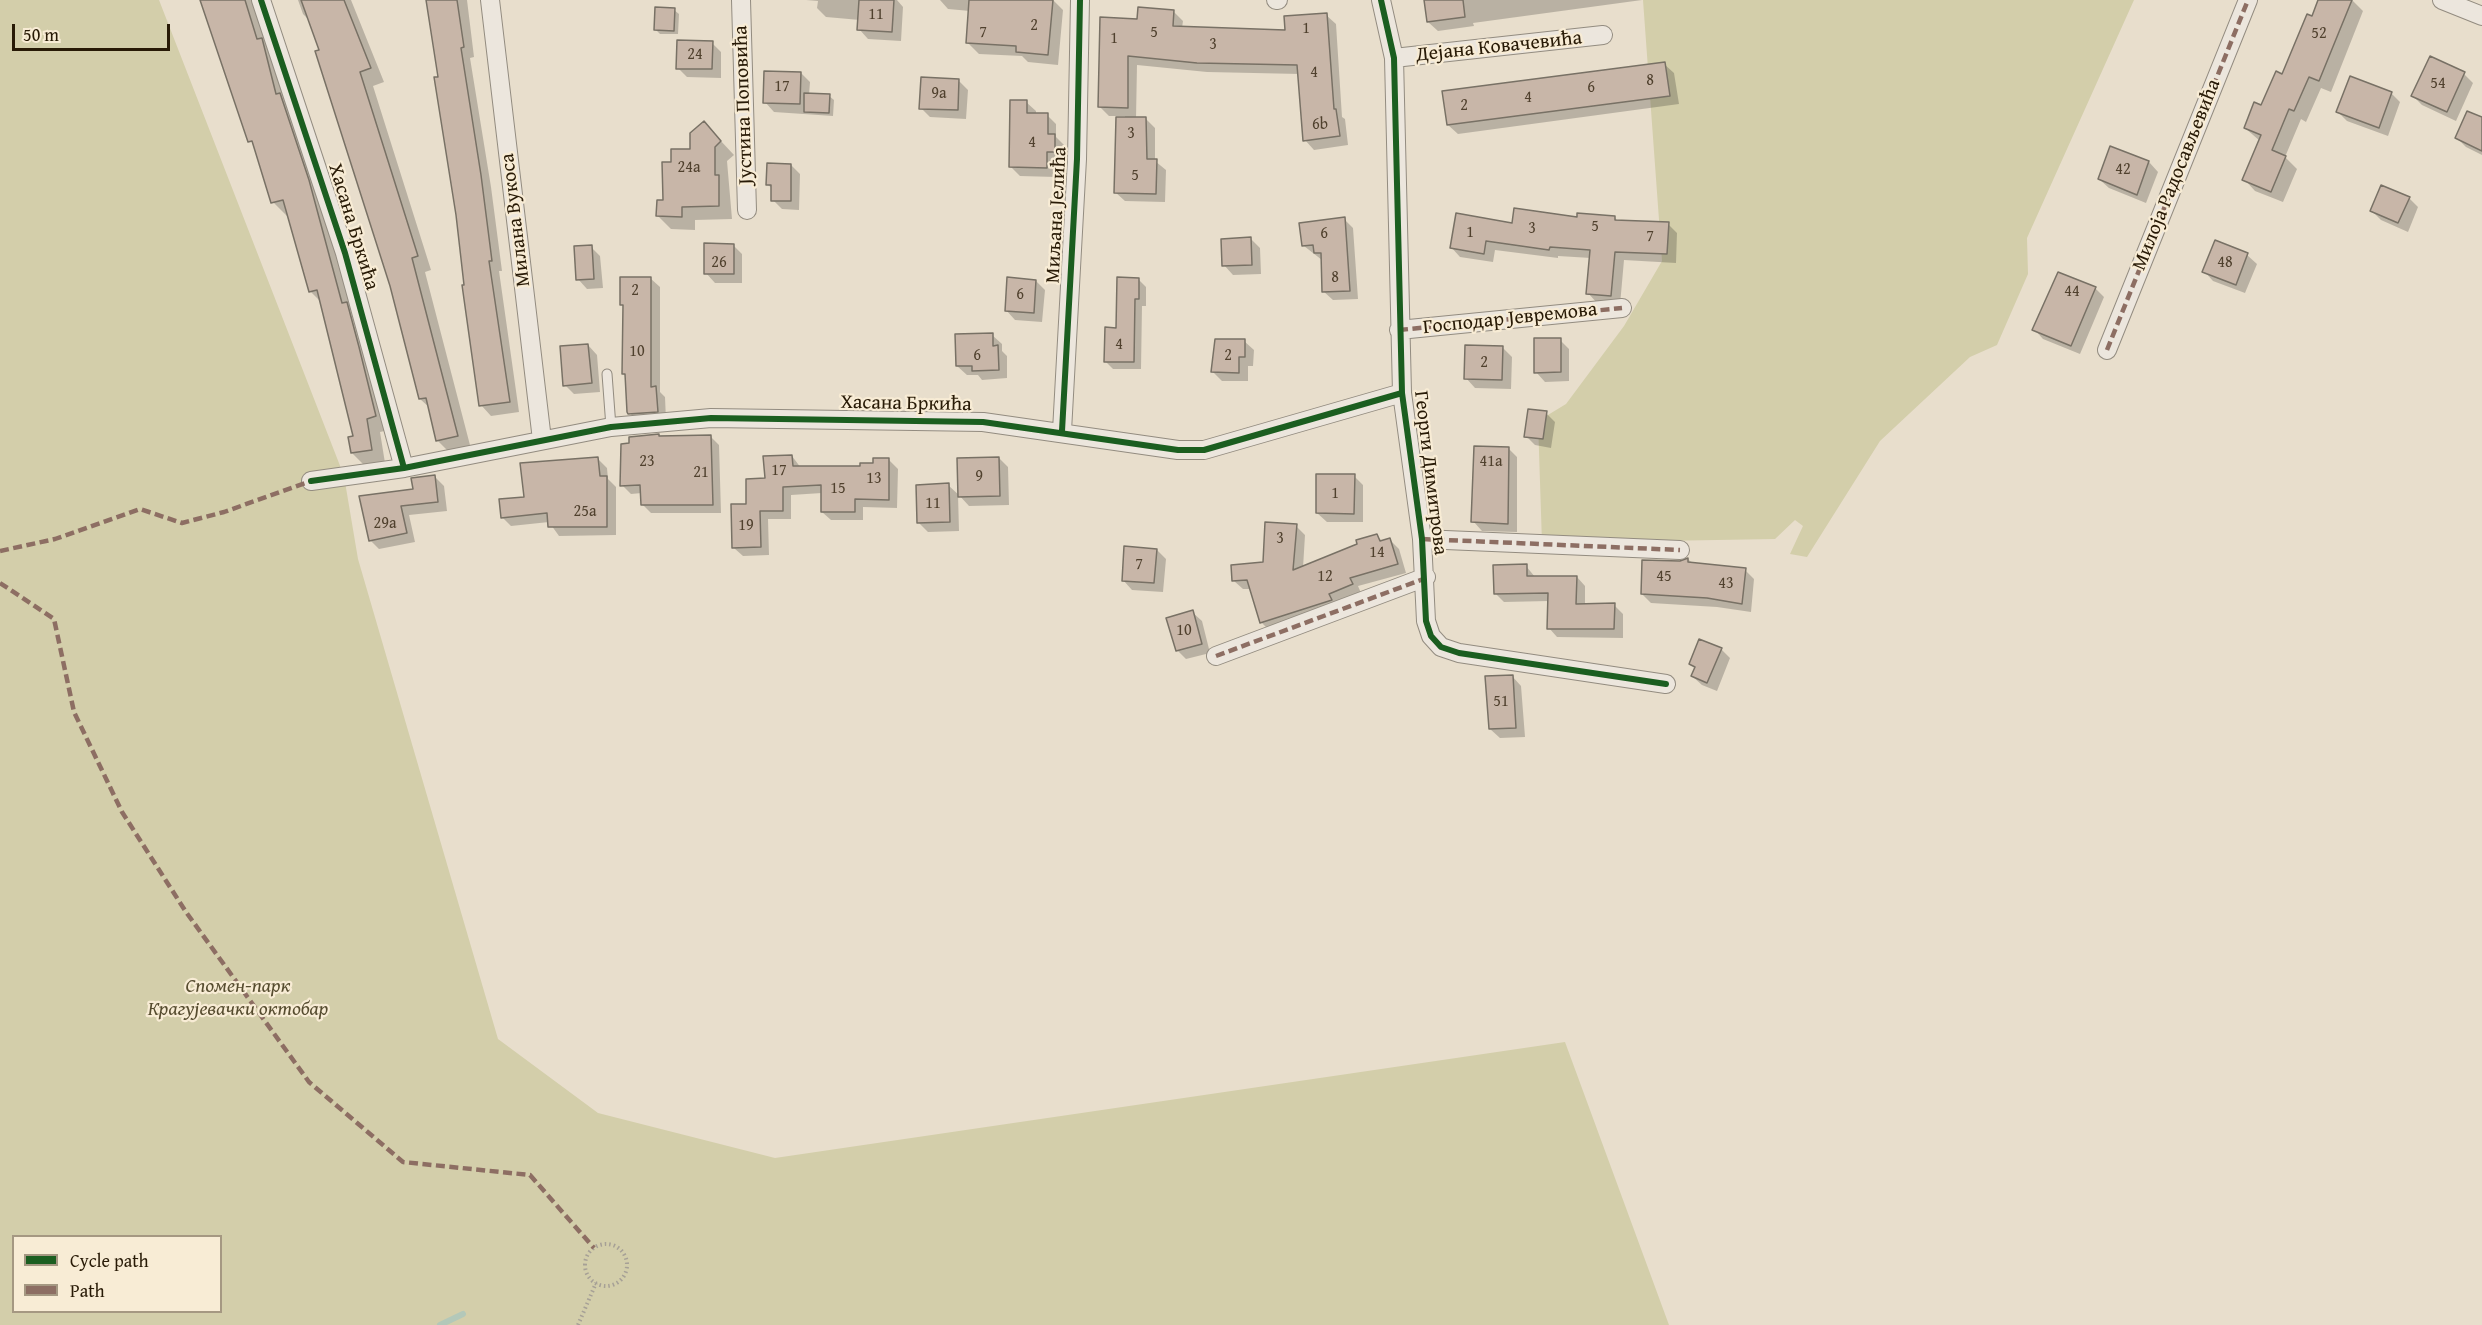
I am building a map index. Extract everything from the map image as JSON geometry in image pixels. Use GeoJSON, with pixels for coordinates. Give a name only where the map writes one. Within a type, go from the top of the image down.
{"type":"FeatureCollection","features":[{"type":"Feature","properties":{"kind":"street","name":"Хасана Бркића"},"geometry":{"type":"LineString","coordinates":[[261,0],[345,253],[404,468]]}},
{"type":"Feature","properties":{"kind":"street","name":"Милана Вукоса"},"geometry":{"type":"LineString","coordinates":[[490,0],[542,440]]}},
{"type":"Feature","properties":{"kind":"street","name":"Јустина Поповића"},"geometry":{"type":"LineString","coordinates":[[741,0],[747,210]]}},
{"type":"Feature","properties":{"kind":"street","name":"Миљана Јелића"},"geometry":{"type":"LineString","coordinates":[[1062,431],[1077,159],[1080,0]]}},
{"type":"Feature","properties":{"kind":"street","name":"Георги Димитрова"},"geometry":{"type":"LineString","coordinates":[[1381,0],[1394,58],[1402,393],[1422,539],[1426,577],[1426,621],[1431,636],[1441,646],[1459,653],[1666,684]]}},
{"type":"Feature","properties":{"kind":"street","name":"Милоја Радосављевића"},"geometry":{"type":"LineString","coordinates":[[2107,350],[2248,0]]}},
{"type":"Feature","properties":{"kind":"street"},"geometry":{"type":"LineString","coordinates":[[2442,0],[2482,16]]}},
{"type":"Feature","properties":{"kind":"street","name":"Дејана Ковачевића"},"geometry":{"type":"LineString","coordinates":[[1394,58],[1603,35]]}},
{"type":"Feature","properties":{"kind":"street","name":"Господар Јевремова"},"geometry":{"type":"LineString","coordinates":[[1399,330],[1622,308]]}},
{"type":"Feature","properties":{"kind":"street","name":"Хасана Бркића"},"geometry":{"type":"LineString","coordinates":[[311,482],[404,468],[611,427],[711,418],[983,422],[1062,431],[1178,450],[1204,450],[1402,393]]}},
{"type":"Feature","properties":{"kind":"street"},"geometry":{"type":"LineString","coordinates":[[1422,539],[1680,550]]}},
{"type":"Feature","properties":{"kind":"street","name":"Георги Димитрова"},"geometry":{"type":"LineString","coordinates":[[1216,656],[1426,577]]}},
{"type":"Feature","properties":{"kind":"lane"},"geometry":{"type":"LineString","coordinates":[[607,374],[611,427]]}},
{"type":"Feature","properties":{"kind":"path"},"geometry":{"type":"LineString","coordinates":[[607,1244],[614,1246],[624,1254],[627,1267],[625,1273],[616,1283],[609,1285],[596,1283],[587,1273],[586,1259],[594,1248],[607,1244]]}},
{"type":"Feature","properties":{"kind":"path"},"geometry":{"type":"LineString","coordinates":[[578,1325],[596,1283]]}},
{"type":"Feature","properties":{"kind":"green space","name":"Спомен-парк Крагујевачки октобар"},"geometry":{"type":"Polygon","coordinates":[[[0,0],[159,0],[344,476],[358,559],[498,1039],[598,1113],[775,1158],[1565,1042],[1669,1325],[0,1325],[0,0]]]}},
{"type":"Feature","properties":{"kind":"green space"},"geometry":{"type":"Polygon","coordinates":[[[1643,0],[2134,0],[2027,238],[2028,274],[1997,345],[1970,357],[1880,441],[1807,557],[1790,554],[1803,526],[1795,520],[1775,539],[1542,543],[1538,421],[1566,404],[1624,326],[1662,261],[1643,0]]]}},
{"type":"Feature","properties":{"kind":"building"},"geometry":{"type":"Polygon","coordinates":[[[200,0],[245,0],[257,39],[262,38],[276,94],[280,93],[309,180],[342,303],[347,302],[376,416],[367,419],[372,450],[351,453],[348,437],[353,436],[317,290],[309,292],[283,200],[271,203],[252,141],[248,142],[200,0]]]}},
{"type":"Feature","properties":{"kind":"building"},"geometry":{"type":"Polygon","coordinates":[[[301,0],[344,0],[371,68],[360,72],[418,256],[412,258],[458,436],[436,441],[426,398],[419,399],[390,286],[315,51],[319,50],[301,0]]]}},
{"type":"Feature","properties":{"kind":"building"},"geometry":{"type":"Polygon","coordinates":[[[426,0],[457,0],[464,47],[461,48],[492,261],[489,261],[510,402],[479,406],[462,285],[464,285],[456,215],[434,77],[438,77],[426,0]]]}},
{"type":"Feature","properties":{"kind":"building"},"geometry":{"type":"Polygon","coordinates":[[[859,0],[894,0],[892,32],[857,30],[859,0]]]}},
{"type":"Feature","properties":{"kind":"building"},"geometry":{"type":"Polygon","coordinates":[[[969,0],[1053,0],[1048,55],[1016,52],[1016,46],[966,43],[969,0]]]}},
{"type":"Feature","properties":{"kind":"building"},"geometry":{"type":"Polygon","coordinates":[[[1424,0],[1463,0],[1465,17],[1427,22],[1424,0]]]}},
{"type":"Feature","properties":{"kind":"building"},"geometry":{"type":"Polygon","coordinates":[[[2318,0],[2352,0],[2319,81],[2309,77],[2294,111],[2289,109],[2272,150],[2286,156],[2271,192],[2242,180],[2261,135],[2244,128],[2254,102],[2261,105],[2276,71],[2282,74],[2307,14],[2312,16],[2318,0]]]}},
{"type":"Feature","properties":{"kind":"building"},"geometry":{"type":"Polygon","coordinates":[[[655,7],[675,8],[674,31],[654,30],[655,7]]]}},
{"type":"Feature","properties":{"kind":"building"},"geometry":{"type":"Polygon","coordinates":[[[1138,7],[1174,10],[1173,26],[1285,30],[1284,16],[1327,13],[1334,109],[1336,109],[1340,136],[1303,141],[1297,65],[1197,63],[1128,56],[1128,108],[1098,107],[1100,17],[1137,19],[1138,7]]]}},
{"type":"Feature","properties":{"kind":"building"},"geometry":{"type":"Polygon","coordinates":[[[677,40],[713,41],[712,69],[676,69],[677,40]]]}},
{"type":"Feature","properties":{"kind":"building"},"geometry":{"type":"Polygon","coordinates":[[[2430,56],[2465,72],[2447,112],[2411,96],[2430,56]]]}},
{"type":"Feature","properties":{"kind":"building"},"geometry":{"type":"Polygon","coordinates":[[[1665,62],[1670,96],[1447,125],[1442,91],[1665,62]]]}},
{"type":"Feature","properties":{"kind":"building"},"geometry":{"type":"Polygon","coordinates":[[[764,71],[801,72],[800,104],[763,103],[764,71]]]}},
{"type":"Feature","properties":{"kind":"building"},"geometry":{"type":"Polygon","coordinates":[[[2350,76],[2392,92],[2379,128],[2336,112],[2350,76]]]}},
{"type":"Feature","properties":{"kind":"building"},"geometry":{"type":"Polygon","coordinates":[[[921,77],[959,79],[958,110],[919,109],[921,77]]]}},
{"type":"Feature","properties":{"kind":"building"},"geometry":{"type":"Polygon","coordinates":[[[804,93],[830,94],[829,113],[804,112],[804,93]]]}},
{"type":"Feature","properties":{"kind":"building"},"geometry":{"type":"Polygon","coordinates":[[[1010,100],[1027,100],[1027,113],[1048,113],[1048,134],[1055,134],[1055,152],[1047,152],[1047,168],[1009,167],[1010,100]]]}},
{"type":"Feature","properties":{"kind":"building"},"geometry":{"type":"Polygon","coordinates":[[[2467,111],[2482,117],[2482,151],[2455,138],[2467,111]]]}},
{"type":"Feature","properties":{"kind":"building"},"geometry":{"type":"Polygon","coordinates":[[[1116,117],[1146,117],[1147,159],[1157,159],[1156,194],[1114,193],[1116,117]]]}},
{"type":"Feature","properties":{"kind":"building"},"geometry":{"type":"Polygon","coordinates":[[[704,121],[721,141],[715,147],[715,175],[719,175],[719,206],[682,207],[682,217],[656,216],[657,200],[663,200],[662,162],[671,162],[671,149],[690,149],[690,133],[704,121]]]}},
{"type":"Feature","properties":{"kind":"building"},"geometry":{"type":"Polygon","coordinates":[[[2110,146],[2149,161],[2137,195],[2098,179],[2110,146]]]}},
{"type":"Feature","properties":{"kind":"building"},"geometry":{"type":"Polygon","coordinates":[[[767,163],[791,164],[791,201],[771,201],[771,185],[766,185],[767,163]]]}},
{"type":"Feature","properties":{"kind":"building"},"geometry":{"type":"Polygon","coordinates":[[[2381,185],[2410,197],[2398,223],[2370,211],[2381,185]]]}},
{"type":"Feature","properties":{"kind":"building"},"geometry":{"type":"Polygon","coordinates":[[[1514,208],[1577,217],[1577,213],[1615,216],[1615,220],[1669,222],[1667,254],[1615,252],[1611,296],[1586,294],[1590,250],[1550,247],[1549,250],[1486,241],[1484,254],[1450,248],[1456,213],[1512,223],[1514,208]]]}},
{"type":"Feature","properties":{"kind":"building"},"geometry":{"type":"Polygon","coordinates":[[[1345,217],[1350,291],[1322,292],[1321,253],[1314,253],[1313,245],[1302,246],[1299,223],[1345,217]]]}},
{"type":"Feature","properties":{"kind":"building"},"geometry":{"type":"Polygon","coordinates":[[[1251,237],[1252,265],[1222,266],[1221,239],[1251,237]]]}},
{"type":"Feature","properties":{"kind":"building"},"geometry":{"type":"Polygon","coordinates":[[[2215,240],[2248,253],[2236,285],[2202,272],[2215,240]]]}},
{"type":"Feature","properties":{"kind":"building"},"geometry":{"type":"Polygon","coordinates":[[[704,243],[734,244],[734,274],[704,274],[704,243]]]}},
{"type":"Feature","properties":{"kind":"building"},"geometry":{"type":"Polygon","coordinates":[[[592,245],[594,279],[576,280],[574,246],[592,245]]]}},
{"type":"Feature","properties":{"kind":"building"},"geometry":{"type":"Polygon","coordinates":[[[2058,272],[2096,287],[2071,346],[2032,330],[2058,272]]]}},
{"type":"Feature","properties":{"kind":"building"},"geometry":{"type":"Polygon","coordinates":[[[620,277],[651,277],[651,387],[656,386],[658,412],[628,414],[627,412],[625,374],[622,374],[623,305],[620,305],[620,277]]]}},
{"type":"Feature","properties":{"kind":"building"},"geometry":{"type":"Polygon","coordinates":[[[1007,277],[1036,280],[1034,313],[1005,311],[1007,277]]]}},
{"type":"Feature","properties":{"kind":"building"},"geometry":{"type":"Polygon","coordinates":[[[1117,277],[1139,278],[1139,299],[1135,299],[1134,362],[1104,362],[1105,327],[1116,328],[1117,277]]]}},
{"type":"Feature","properties":{"kind":"building"},"geometry":{"type":"Polygon","coordinates":[[[993,333],[993,346],[998,345],[999,370],[972,371],[972,366],[956,366],[955,334],[993,333]]]}},
{"type":"Feature","properties":{"kind":"building"},"geometry":{"type":"Polygon","coordinates":[[[1534,338],[1561,338],[1561,372],[1534,373],[1534,338]]]}},
{"type":"Feature","properties":{"kind":"building"},"geometry":{"type":"Polygon","coordinates":[[[1215,339],[1245,339],[1245,357],[1239,357],[1239,373],[1211,372],[1215,339]]]}},
{"type":"Feature","properties":{"kind":"building"},"geometry":{"type":"Polygon","coordinates":[[[588,344],[592,383],[563,386],[560,346],[588,344]]]}},
{"type":"Feature","properties":{"kind":"building"},"geometry":{"type":"Polygon","coordinates":[[[1465,345],[1503,346],[1502,380],[1464,379],[1465,345]]]}},
{"type":"Feature","properties":{"kind":"building"},"geometry":{"type":"Polygon","coordinates":[[[1528,409],[1547,411],[1543,439],[1524,437],[1528,409]]]}},
{"type":"Feature","properties":{"kind":"building"},"geometry":{"type":"Polygon","coordinates":[[[659,434],[659,436],[711,435],[713,505],[641,505],[640,485],[620,486],[621,444],[629,443],[629,437],[659,434]]]}},
{"type":"Feature","properties":{"kind":"building"},"geometry":{"type":"Polygon","coordinates":[[[1474,446],[1509,447],[1508,524],[1471,522],[1474,446]]]}},
{"type":"Feature","properties":{"kind":"building"},"geometry":{"type":"Polygon","coordinates":[[[792,455],[793,466],[860,466],[860,463],[873,463],[873,458],[889,458],[889,500],[855,499],[855,512],[821,512],[821,485],[783,487],[783,511],[760,511],[761,547],[732,548],[731,504],[746,504],[746,479],[765,478],[763,456],[792,455]]]}},
{"type":"Feature","properties":{"kind":"building"},"geometry":{"type":"Polygon","coordinates":[[[598,457],[600,476],[607,476],[607,527],[548,527],[547,513],[501,518],[499,499],[524,497],[520,463],[598,457]]]}},
{"type":"Feature","properties":{"kind":"building"},"geometry":{"type":"Polygon","coordinates":[[[999,457],[1000,496],[958,497],[957,458],[999,457]]]}},
{"type":"Feature","properties":{"kind":"building"},"geometry":{"type":"Polygon","coordinates":[[[1316,474],[1355,474],[1354,514],[1316,513],[1316,474]]]}},
{"type":"Feature","properties":{"kind":"building"},"geometry":{"type":"Polygon","coordinates":[[[435,475],[438,502],[401,506],[407,533],[369,541],[359,496],[413,489],[411,478],[435,475]]]}},
{"type":"Feature","properties":{"kind":"building"},"geometry":{"type":"Polygon","coordinates":[[[949,483],[950,522],[917,523],[916,485],[949,483]]]}},
{"type":"Feature","properties":{"kind":"building"},"geometry":{"type":"Polygon","coordinates":[[[1265,522],[1297,524],[1293,570],[1357,544],[1356,540],[1377,534],[1380,541],[1390,538],[1398,564],[1350,578],[1353,584],[1329,594],[1332,600],[1260,623],[1247,580],[1232,581],[1231,565],[1263,562],[1265,522]]]}},
{"type":"Feature","properties":{"kind":"building"},"geometry":{"type":"Polygon","coordinates":[[[1124,546],[1157,549],[1154,583],[1122,581],[1124,546]]]}},
{"type":"Feature","properties":{"kind":"building"},"geometry":{"type":"Polygon","coordinates":[[[1688,558],[1688,562],[1746,568],[1742,604],[1707,598],[1641,594],[1642,560],[1680,561],[1688,558]]]}},
{"type":"Feature","properties":{"kind":"building"},"geometry":{"type":"Polygon","coordinates":[[[1527,564],[1527,576],[1577,576],[1576,604],[1615,603],[1614,629],[1547,629],[1548,593],[1494,594],[1493,565],[1527,564]]]}},
{"type":"Feature","properties":{"kind":"building"},"geometry":{"type":"Polygon","coordinates":[[[1193,610],[1202,644],[1176,651],[1166,618],[1193,610]]]}},
{"type":"Feature","properties":{"kind":"building"},"geometry":{"type":"Polygon","coordinates":[[[1699,639],[1722,648],[1707,683],[1691,676],[1695,667],[1689,664],[1699,639]]]}},
{"type":"Feature","properties":{"kind":"building"},"geometry":{"type":"Polygon","coordinates":[[[1513,675],[1516,728],[1489,729],[1485,676],[1513,675]]]}},
{"type":"Feature","properties":{"kind":"waterway"},"geometry":{"type":"LineString","coordinates":[[440,1325],[463,1314]]}},
{"type":"Feature","properties":{"kind":"marked path"},"geometry":{"type":"LineString","coordinates":[[2107,350],[2248,0]]}},
{"type":"Feature","properties":{"kind":"marked path"},"geometry":{"type":"LineString","coordinates":[[1399,330],[1622,308]]}},
{"type":"Feature","properties":{"kind":"marked path"},"geometry":{"type":"LineString","coordinates":[[0,551],[55,539],[140,509],[182,523],[224,512],[311,481]]}},
{"type":"Feature","properties":{"kind":"marked path"},"geometry":{"type":"LineString","coordinates":[[1422,539],[1680,550]]}},
{"type":"Feature","properties":{"kind":"marked path"},"geometry":{"type":"LineString","coordinates":[[1216,656],[1426,578]]}},
{"type":"Feature","properties":{"kind":"marked path"},"geometry":{"type":"LineString","coordinates":[[0,583],[54,619],[74,712],[122,812],[186,912],[309,1082],[403,1162],[530,1175],[594,1248]]}},
{"type":"Feature","properties":{"kind":"cycle path"},"geometry":{"type":"LineString","coordinates":[[261,0],[345,253],[404,468]]}},
{"type":"Feature","properties":{"kind":"cycle path"},"geometry":{"type":"LineString","coordinates":[[1062,431],[1077,159],[1080,0]]}},
{"type":"Feature","properties":{"kind":"cycle path"},"geometry":{"type":"LineString","coordinates":[[1381,0],[1394,58],[1402,393],[1422,539],[1426,621],[1431,636],[1441,647],[1459,653],[1666,684]]}},
{"type":"Feature","properties":{"kind":"cycle path"},"geometry":{"type":"LineString","coordinates":[[311,481],[404,468],[611,427],[711,418],[983,422],[1178,450],[1204,450],[1402,393]]}}]}
